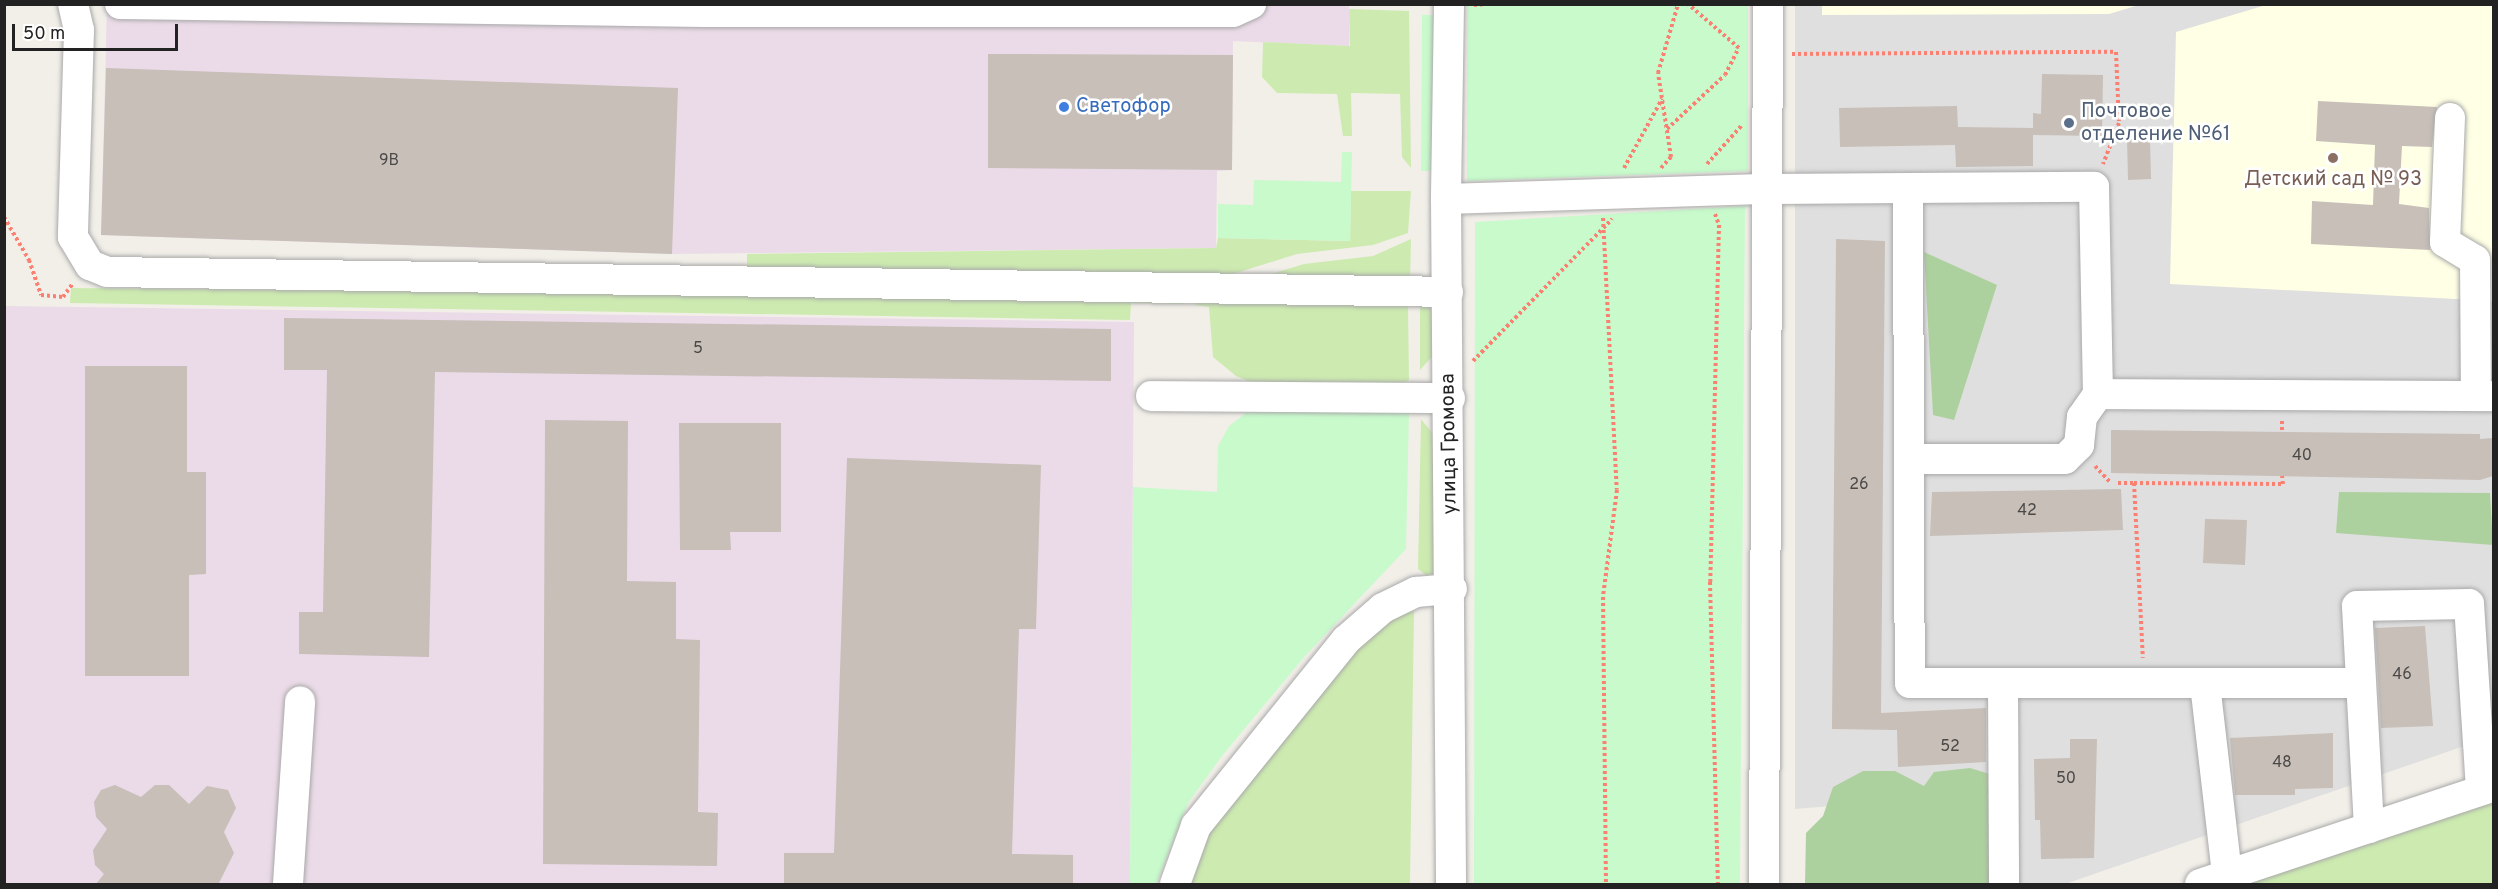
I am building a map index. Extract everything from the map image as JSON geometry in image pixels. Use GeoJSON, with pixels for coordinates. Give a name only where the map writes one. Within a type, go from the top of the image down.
{"type":"FeatureCollection","features":[{"type":"Feature","properties":{"kind":"street"},"geometry":{"type":"LineString","coordinates":[[73,4],[79,30],[74,237],[90,265],[107,272],[1448,292]]}},
{"type":"Feature","properties":{"kind":"street"},"geometry":{"type":"LineString","coordinates":[[120,4],[1233,12],[1251,4]]}},
{"type":"Feature","properties":{"kind":"street"},"geometry":{"type":"LineString","coordinates":[[1427,4],[1449,5]]}},
{"type":"Feature","properties":{"kind":"street"},"geometry":{"type":"LineString","coordinates":[[1764,885],[1770,189],[1768,4]]}},
{"type":"Feature","properties":{"kind":"street","name":"улица Громова"},"geometry":{"type":"LineString","coordinates":[[1449,5],[1446,199],[1452,589],[1451,885]]}},
{"type":"Feature","properties":{"kind":"street"},"geometry":{"type":"LineString","coordinates":[[2098,394],[2485,396],[2475,260],[2445,242],[2450,118]]}},
{"type":"Feature","properties":{"kind":"street"},"geometry":{"type":"LineString","coordinates":[[1446,199],[1770,189],[2094,187],[2098,394],[2082,417],[2079,445],[2065,459],[1909,459]]}},
{"type":"Feature","properties":{"kind":"street"},"geometry":{"type":"LineString","coordinates":[[1908,188],[1910,683],[2361,684]]}},
{"type":"Feature","properties":{"kind":"street"},"geometry":{"type":"LineString","coordinates":[[1151,396],[1450,392]]}},
{"type":"Feature","properties":{"kind":"street"},"geometry":{"type":"LineString","coordinates":[[1175,885],[1196,826],[1346,640],[1383,608],[1416,592],[1452,589]]}},
{"type":"Feature","properties":{"kind":"street"},"geometry":{"type":"LineString","coordinates":[[2205,684],[2213,880],[2369,828],[2487,788],[2469,604],[2357,606],[2369,828]]}},
{"type":"Feature","properties":{"kind":"street"},"geometry":{"type":"LineString","coordinates":[[2003,683],[2004,885]]}},
{"type":"Feature","properties":{"kind":"street"},"geometry":{"type":"LineString","coordinates":[[288,885],[300,701]]}},
{"type":"Feature","properties":{"kind":"path"},"geometry":{"type":"LineString","coordinates":[[1606,885],[1604,597],[1617,490],[1602,229],[1603,206],[1671,157],[1658,73],[1678,4]]}},
{"type":"Feature","properties":{"kind":"path"},"geometry":{"type":"LineString","coordinates":[[1688,4],[1739,48],[1741,60]]}},
{"type":"Feature","properties":{"kind":"path"},"geometry":{"type":"LineString","coordinates":[[1667,129],[1725,75],[1739,48]]}},
{"type":"Feature","properties":{"kind":"path"},"geometry":{"type":"LineString","coordinates":[[1788,54],[2116,52],[2119,123],[2094,187]]}},
{"type":"Feature","properties":{"kind":"path"},"geometry":{"type":"LineString","coordinates":[[1450,392],[1602,229],[1624,193],[1662,99]]}},
{"type":"Feature","properties":{"kind":"path"},"geometry":{"type":"LineString","coordinates":[[1718,885],[1710,582],[1719,225],[1700,173],[1748,117]]}},
{"type":"Feature","properties":{"kind":"path"},"geometry":{"type":"LineString","coordinates":[[4,216],[29,260],[41,295],[63,297]]}},
{"type":"Feature","properties":{"kind":"path"},"geometry":{"type":"LineString","coordinates":[[2282,419],[2282,432]]}},
{"type":"Feature","properties":{"kind":"path"},"geometry":{"type":"LineString","coordinates":[[2118,483],[2283,484],[2283,476]]}},
{"type":"Feature","properties":{"kind":"path"},"geometry":{"type":"LineString","coordinates":[[2134,483],[2144,683]]}},
{"type":"Feature","properties":{"kind":"shaded area"},"geometry":{"type":"Polygon","coordinates":[[[1822,4],[2139,5],[2109,14],[1822,15],[1822,4]]]}},
{"type":"Feature","properties":{"kind":"shaded area"},"geometry":{"type":"Polygon","coordinates":[[[107,5],[1349,5],[1349,46],[1233,41],[1232,170],[1217,171],[1216,248],[672,254],[101,235],[107,5]]]}},
{"type":"Feature","properties":{"kind":"shaded area"},"geometry":{"type":"Polygon","coordinates":[[[1795,5],[2493,5],[2493,736],[2065,884],[1984,884],[1977,794],[1795,809],[1795,5]]]}},
{"type":"Feature","properties":{"kind":"shaded area","name":"Детский сад № 93"},"geometry":{"type":"Polygon","coordinates":[[[2266,5],[2493,5],[2493,301],[2170,284],[2176,32],[2266,5]]]}},
{"type":"Feature","properties":{"kind":"shaded area"},"geometry":{"type":"Polygon","coordinates":[[[5,306],[1134,322],[1130,884],[5,884],[5,306]]]}},
{"type":"Feature","properties":{"kind":"green space"},"geometry":{"type":"Polygon","coordinates":[[[1467,5],[1748,5],[1748,171],[1467,181],[1467,5]]]}},
{"type":"Feature","properties":{"kind":"green space"},"geometry":{"type":"Polygon","coordinates":[[[1349,9],[1409,11],[1411,168],[1402,157],[1400,94],[1351,93],[1352,136],[1343,136],[1337,94],[1277,93],[1262,77],[1263,42],[1350,46],[1349,9]]]}},
{"type":"Feature","properties":{"kind":"green space"},"geometry":{"type":"Polygon","coordinates":[[[1422,15],[1443,15],[1438,165],[1430,171],[1421,171],[1422,15]]]}},
{"type":"Feature","properties":{"kind":"green space"},"geometry":{"type":"Polygon","coordinates":[[[1342,152],[1352,152],[1350,241],[1218,238],[1218,204],[1253,205],[1254,180],[1341,182],[1342,152]]]}},
{"type":"Feature","properties":{"kind":"green space"},"geometry":{"type":"Polygon","coordinates":[[[1351,191],[1411,191],[1408,233],[1373,245],[1297,254],[1211,281],[747,271],[747,254],[1216,248],[1218,238],[1350,241],[1351,191]]]}},
{"type":"Feature","properties":{"kind":"green space"},"geometry":{"type":"Polygon","coordinates":[[[1745,206],[1740,884],[1474,884],[1475,222],[1745,206]]]}},
{"type":"Feature","properties":{"kind":"green space"},"geometry":{"type":"Polygon","coordinates":[[[1411,239],[1410,285],[1248,281],[1304,264],[1373,256],[1411,239]]]}},
{"type":"Feature","properties":{"kind":"green space"},"geometry":{"type":"Polygon","coordinates":[[[1924,252],[1997,285],[1954,420],[1933,415],[1924,252]]]}},
{"type":"Feature","properties":{"kind":"green space"},"geometry":{"type":"Polygon","coordinates":[[[71,288],[1183,299],[1184,304],[1131,303],[1130,320],[70,303],[71,288]]]}},
{"type":"Feature","properties":{"kind":"green space"},"geometry":{"type":"Polygon","coordinates":[[[1195,298],[1408,303],[1409,380],[1398,385],[1255,384],[1236,376],[1213,357],[1209,307],[1195,305],[1195,298]]]}},
{"type":"Feature","properties":{"kind":"green space"},"geometry":{"type":"Polygon","coordinates":[[[1420,303],[1433,310],[1437,351],[1420,370],[1420,303]]]}},
{"type":"Feature","properties":{"kind":"green space"},"geometry":{"type":"Polygon","coordinates":[[[1251,409],[1409,412],[1406,549],[1305,656],[1222,756],[1188,803],[1156,884],[1130,884],[1133,487],[1217,492],[1218,446],[1229,426],[1251,409]]]}},
{"type":"Feature","properties":{"kind":"green space"},"geometry":{"type":"Polygon","coordinates":[[[1421,419],[1434,435],[1435,572],[1427,576],[1418,569],[1421,419]]]}},
{"type":"Feature","properties":{"kind":"green space"},"geometry":{"type":"Polygon","coordinates":[[[2339,492],[2490,493],[2493,545],[2336,533],[2339,492]]]}},
{"type":"Feature","properties":{"kind":"green space"},"geometry":{"type":"Polygon","coordinates":[[[1414,611],[1410,884],[1189,884],[1201,847],[1222,811],[1373,631],[1401,613],[1414,611]]]}},
{"type":"Feature","properties":{"kind":"green space"},"geometry":{"type":"Polygon","coordinates":[[[1970,768],[1996,776],[1999,884],[1805,884],[1806,833],[1823,816],[1833,787],[1863,771],[1895,771],[1924,786],[1934,772],[1970,768]]]}},
{"type":"Feature","properties":{"kind":"green space"},"geometry":{"type":"Polygon","coordinates":[[[2493,798],[2493,884],[2231,884],[2493,798]]]}},
{"type":"Feature","properties":{"kind":"building"},"geometry":{"type":"Polygon","coordinates":[[[988,54],[1233,55],[1232,170],[988,168],[988,54]]]}},
{"type":"Feature","properties":{"kind":"building"},"geometry":{"type":"Polygon","coordinates":[[[106,68],[678,88],[672,254],[101,235],[106,68]]]}},
{"type":"Feature","properties":{"kind":"building"},"geometry":{"type":"Polygon","coordinates":[[[2042,74],[2103,75],[2102,136],[2033,135],[2033,166],[1956,167],[1955,145],[1840,147],[1839,108],[1957,106],[1958,127],[2033,128],[2033,113],[2041,114],[2042,74]]]}},
{"type":"Feature","properties":{"kind":"building"},"geometry":{"type":"Polygon","coordinates":[[[2318,101],[2437,107],[2432,147],[2402,146],[2399,204],[2429,208],[2430,250],[2311,244],[2312,201],[2373,205],[2375,145],[2316,141],[2318,101]]]}},
{"type":"Feature","properties":{"kind":"building"},"geometry":{"type":"Polygon","coordinates":[[[2127,139],[2150,139],[2151,179],[2128,180],[2127,139]]]}},
{"type":"Feature","properties":{"kind":"building"},"geometry":{"type":"Polygon","coordinates":[[[1836,239],[1885,241],[1881,713],[1986,708],[1986,762],[1898,767],[1897,730],[1832,729],[1836,239]]]}},
{"type":"Feature","properties":{"kind":"building"},"geometry":{"type":"Polygon","coordinates":[[[284,318],[1111,329],[1111,381],[435,372],[429,657],[299,654],[299,612],[323,612],[327,370],[284,370],[284,318]]]}},
{"type":"Feature","properties":{"kind":"building"},"geometry":{"type":"Polygon","coordinates":[[[85,366],[187,366],[187,472],[206,472],[206,574],[189,575],[189,676],[85,676],[85,366]]]}},
{"type":"Feature","properties":{"kind":"building"},"geometry":{"type":"Polygon","coordinates":[[[545,420],[628,421],[627,581],[676,582],[676,639],[700,640],[698,812],[718,813],[717,866],[543,864],[545,420]]]}},
{"type":"Feature","properties":{"kind":"building"},"geometry":{"type":"Polygon","coordinates":[[[679,423],[781,423],[781,532],[730,532],[731,550],[680,550],[679,423]]]}},
{"type":"Feature","properties":{"kind":"building"},"geometry":{"type":"Polygon","coordinates":[[[2111,430],[2480,434],[2480,439],[2493,438],[2493,476],[2480,480],[2111,473],[2111,430]]]}},
{"type":"Feature","properties":{"kind":"building"},"geometry":{"type":"Polygon","coordinates":[[[847,458],[1041,465],[1036,629],[1019,629],[1012,854],[1073,855],[1073,885],[784,885],[784,853],[834,853],[847,458]]]}},
{"type":"Feature","properties":{"kind":"building"},"geometry":{"type":"Polygon","coordinates":[[[2121,489],[2123,530],[1930,536],[1932,492],[2121,489]]]}},
{"type":"Feature","properties":{"kind":"building"},"geometry":{"type":"Polygon","coordinates":[[[2205,519],[2247,520],[2245,565],[2203,563],[2205,519]]]}},
{"type":"Feature","properties":{"kind":"building"},"geometry":{"type":"Polygon","coordinates":[[[2425,626],[2433,726],[2381,728],[2375,628],[2425,626]]]}},
{"type":"Feature","properties":{"kind":"building"},"geometry":{"type":"Polygon","coordinates":[[[2333,733],[2333,788],[2295,789],[2295,795],[2235,795],[2230,738],[2333,733]]]}},
{"type":"Feature","properties":{"kind":"building"},"geometry":{"type":"Polygon","coordinates":[[[2070,739],[2097,739],[2094,858],[2041,859],[2040,820],[2035,820],[2034,759],[2070,758],[2070,739]]]}},
{"type":"Feature","properties":{"kind":"building"},"geometry":{"type":"Polygon","coordinates":[[[115,785],[141,797],[155,785],[169,785],[189,804],[207,786],[228,790],[236,808],[224,832],[234,853],[218,885],[95,885],[104,874],[95,865],[93,850],[107,829],[96,817],[94,802],[101,790],[115,785]]]}},
{"type":"Feature","properties":{"kind":"place","name":"Светофор"},"geometry":{"type":"Point","coordinates":[1064,107]}},
{"type":"Feature","properties":{"kind":"place","name":"Почтовое отделение №61"},"geometry":{"type":"Point","coordinates":[2069,123]}},
{"type":"Feature","properties":{"kind":"place","name":"Детский сад № 93"},"geometry":{"type":"Point","coordinates":[2333,158]}}]}
